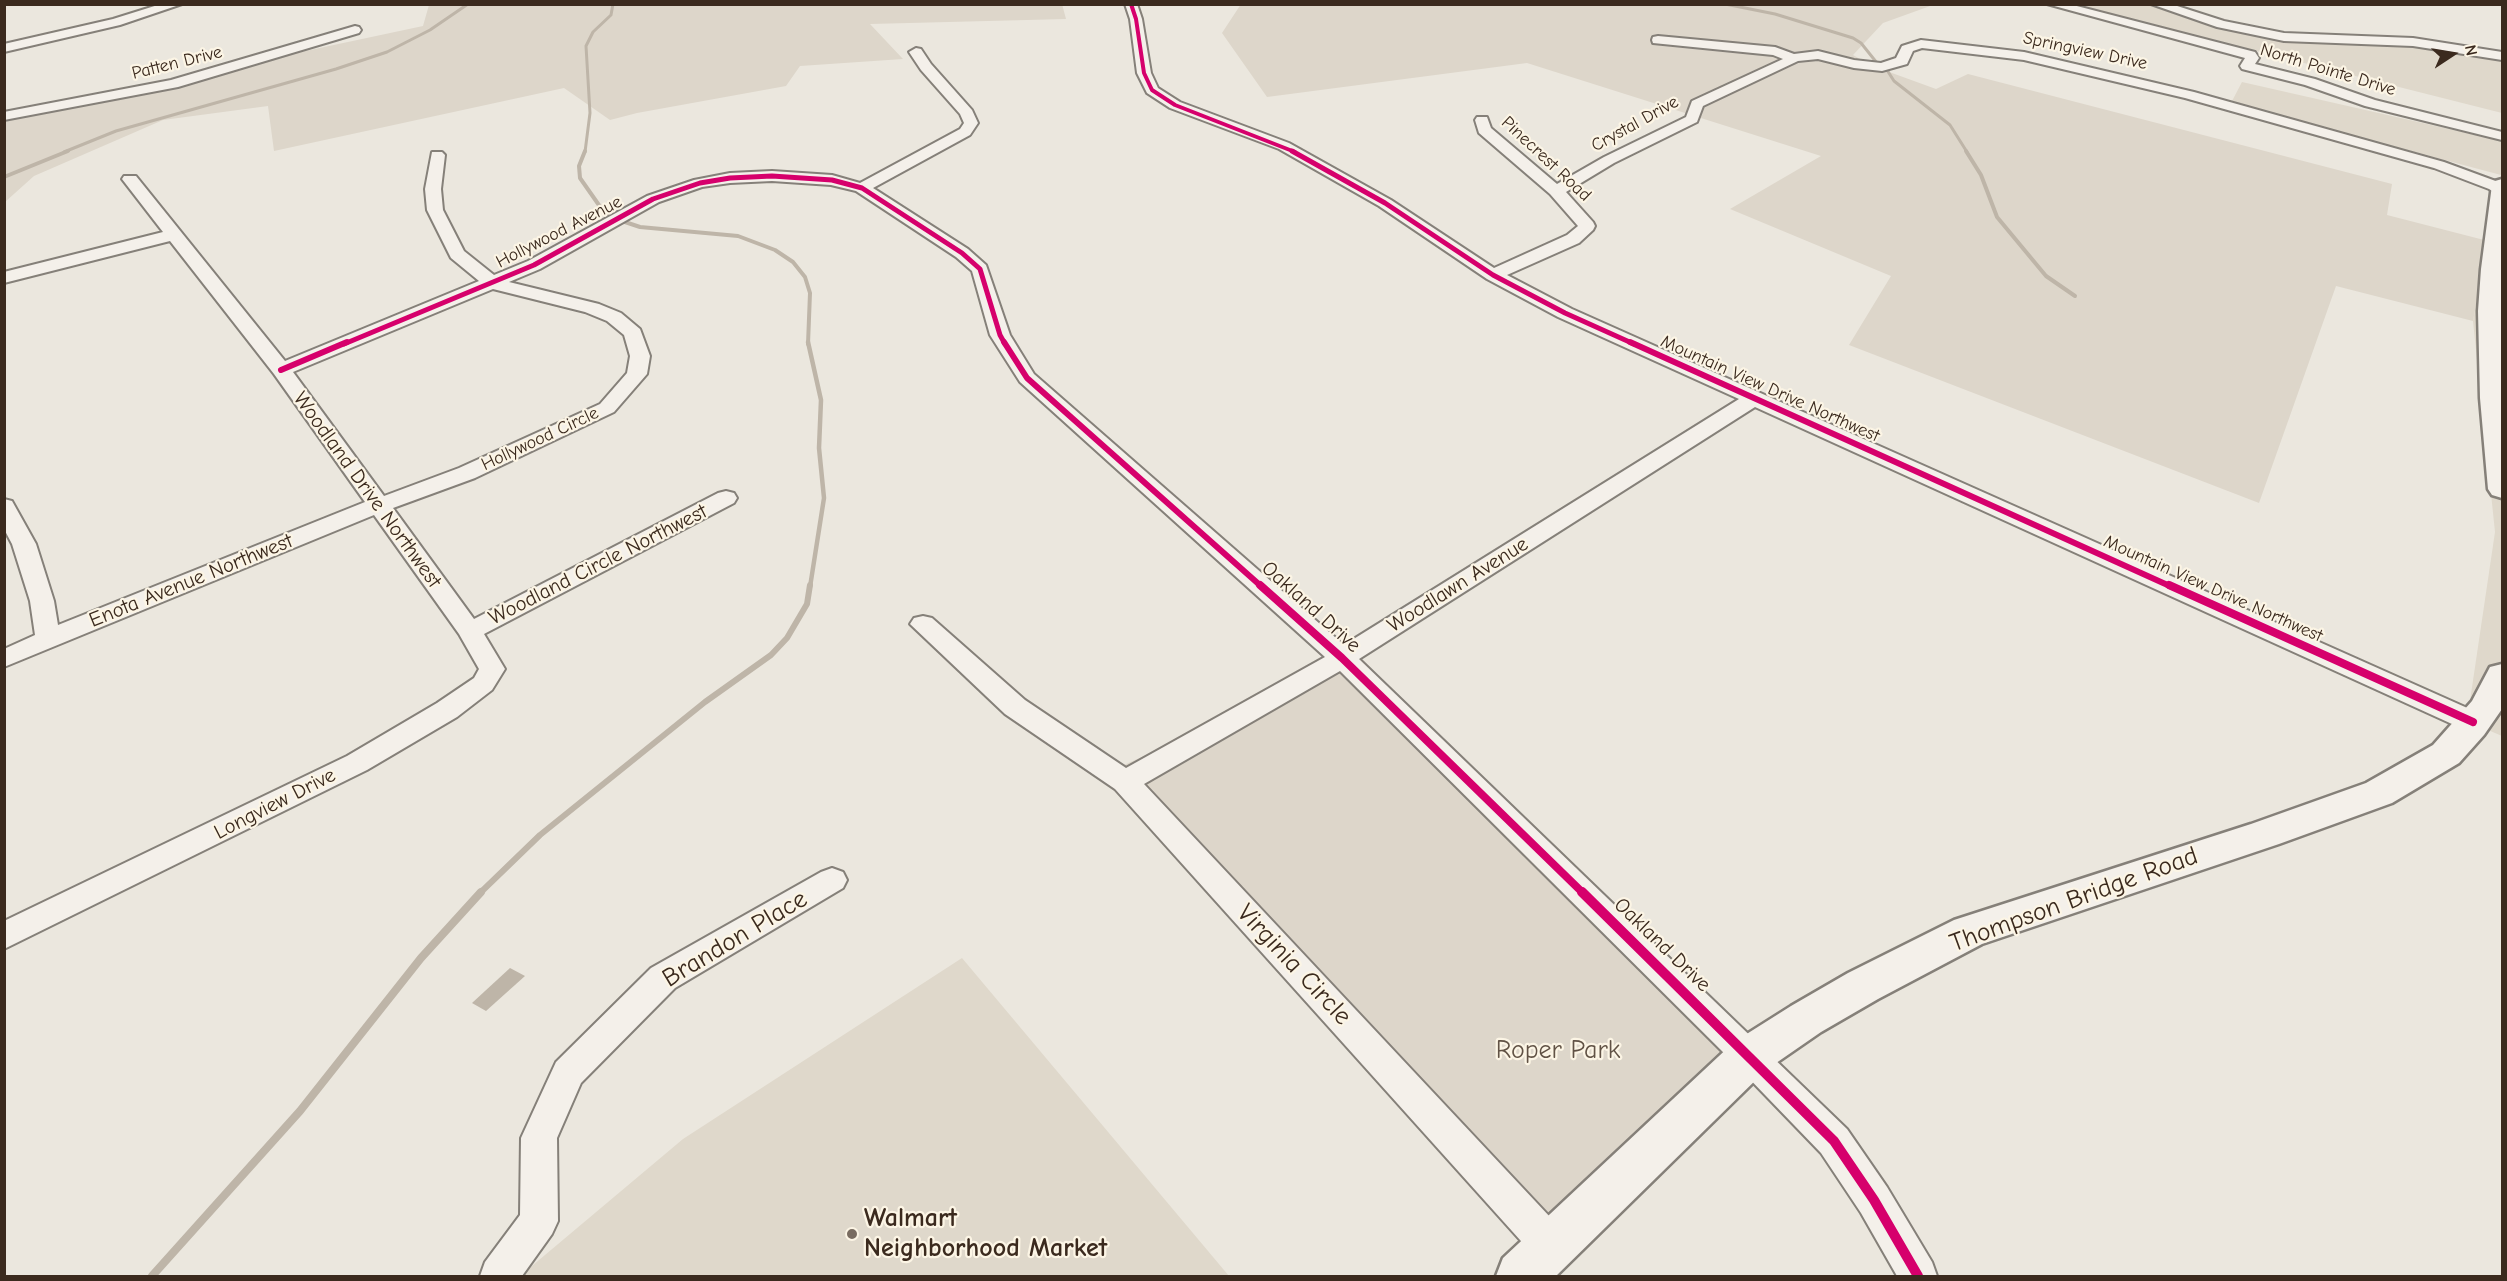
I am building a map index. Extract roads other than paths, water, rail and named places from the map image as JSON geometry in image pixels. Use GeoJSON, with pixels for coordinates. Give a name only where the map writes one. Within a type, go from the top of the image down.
{"type":"FeatureCollection","features":[{"type":"Feature","properties":{"kind":"highway"},"geometry":{"type":"LineString","coordinates":[[2502,197],[2490,311],[2493,398],[2502,489]]}},
{"type":"Feature","properties":{"kind":"highway","name":"Thompson Bridge Road"},"geometry":{"type":"LineString","coordinates":[[1521,1276],[1750,1056],[1806,1019],[1863,986],[1968,933],[2265,834],[2379,792],[2446,754],[2487,706],[2502,675]]}},
{"type":"Feature","properties":{"kind":"street"},"geometry":{"type":"LineString","coordinates":[[4,48],[116,22],[176,4]]}},
{"type":"Feature","properties":{"kind":"street","name":"Mountain View Drive Northwest"},"geometry":{"type":"LineString","coordinates":[[1131,4],[1136,19],[1144,73],[1152,90],[1183,108],[1284,146],[1385,203],[1492,275],[1564,313],[2473,722]]}},
{"type":"Feature","properties":{"kind":"street","name":"North Pointe Drive"},"geometry":{"type":"LineString","coordinates":[[2053,4],[2250,55],[2252,58],[2247,66],[2310,82],[2370,103],[2502,136]]}},
{"type":"Feature","properties":{"kind":"street"},"geometry":{"type":"LineString","coordinates":[[2157,4],[2221,24],[2284,37],[2413,42],[2502,56]]}},
{"type":"Feature","properties":{"kind":"street","name":"Patten Drive"},"geometry":{"type":"LineString","coordinates":[[4,116],[173,84],[282,54],[355,30]]}},
{"type":"Feature","properties":{"kind":"street"},"geometry":{"type":"LineString","coordinates":[[1658,40],[1775,51],[1793,58],[1818,55],[1854,64],[1882,67],[1902,61],[1907,49],[1921,44],[1936,32]]}},
{"type":"Feature","properties":{"kind":"street","name":"Springview Drive"},"geometry":{"type":"LineString","coordinates":[[1921,44],[2024,56],[2189,95],[2439,165],[2495,186],[2502,197]]}},
{"type":"Feature","properties":{"kind":"street"},"geometry":{"type":"LineString","coordinates":[[862,188],[965,132],[970,123],[967,113],[926,67],[916,52]]}},
{"type":"Feature","properties":{"kind":"street","name":"Crystal Drive"},"geometry":{"type":"LineString","coordinates":[[1556,191],[1609,160],[1692,119],[1697,104],[1793,58]]}},
{"type":"Feature","properties":{"kind":"street","name":"Pinecrest Road"},"geometry":{"type":"LineString","coordinates":[[1482,120],[1484,130],[1556,191],[1587,226],[1573,239],[1492,275]]}},
{"type":"Feature","properties":{"kind":"street","name":"Hollywood Circle"},"geometry":{"type":"LineString","coordinates":[[379,506],[467,472],[606,408],[637,374],[640,356],[633,333],[614,317],[592,309],[492,283],[457,254],[435,210],[433,189],[437,155]]}},
{"type":"Feature","properties":{"kind":"street","name":"Hollywood Avenue"},"geometry":{"type":"LineString","coordinates":[[281,370],[534,265],[653,199],[700,183],[772,176],[832,180],[862,188]]}},
{"type":"Feature","properties":{"kind":"street","name":"Woodland Drive Northwest"},"geometry":{"type":"LineString","coordinates":[[130,179],[281,370],[470,631]]}},
{"type":"Feature","properties":{"kind":"street","name":"Oakland Drive"},"geometry":{"type":"LineString","coordinates":[[862,188],[962,253],[980,269],[1000,335],[1027,378],[1342,658],[1750,1056],[1834,1141],[1874,1200],[1918,1276]]}},
{"type":"Feature","properties":{"kind":"street"},"geometry":{"type":"LineString","coordinates":[[4,278],[173,235]]}},
{"type":"Feature","properties":{"kind":"street","name":"Woodlawn Avenue"},"geometry":{"type":"LineString","coordinates":[[1125,782],[1342,658],[1755,398]]}},
{"type":"Feature","properties":{"kind":"street","name":"Woodland Circle Northwest"},"geometry":{"type":"LineString","coordinates":[[470,631],[726,498]]}},
{"type":"Feature","properties":{"kind":"street"},"geometry":{"type":"LineString","coordinates":[[4,506],[24,544],[42,600],[48,639]]}},
{"type":"Feature","properties":{"kind":"street","name":"Enota Avenue Northwest"},"geometry":{"type":"LineString","coordinates":[[4,660],[48,639],[379,506]]}},
{"type":"Feature","properties":{"kind":"street","name":"Virginia Circle"},"geometry":{"type":"LineString","coordinates":[[923,624],[1015,707],[1125,782],[1552,1246]]}},
{"type":"Feature","properties":{"kind":"street","name":"Longview Drive"},"geometry":{"type":"LineString","coordinates":[[4,936],[347,768],[447,710],[483,684],[492,669],[470,631]]}},
{"type":"Feature","properties":{"kind":"street","name":"Brandon Place"},"geometry":{"type":"LineString","coordinates":[[499,1276],[539,1221],[539,1138],[568,1073],[663,978],[832,880]]}},
{"type":"Feature","properties":{"kind":"waterway"},"geometry":{"type":"LineString","coordinates":[[64,152],[116,131],[336,69],[387,52],[430,30],[468,4]]}},
{"type":"Feature","properties":{"kind":"waterway"},"geometry":{"type":"LineString","coordinates":[[585,152],[590,113],[586,46],[593,32],[611,15],[613,4]]}},
{"type":"Feature","properties":{"kind":"waterway"},"geometry":{"type":"LineString","coordinates":[[1725,4],[1775,14],[1853,38],[1861,43],[1877,63]]}},
{"type":"Feature","properties":{"kind":"waterway"},"geometry":{"type":"LineString","coordinates":[[1887,70],[1894,81],[1950,125],[1967,152]]}},
{"type":"Feature","properties":{"kind":"waterway"},"geometry":{"type":"LineString","coordinates":[[4,177],[68,151]]}},
{"type":"Feature","properties":{"kind":"waterway"},"geometry":{"type":"LineString","coordinates":[[585,151],[579,166],[580,178],[601,208],[616,219],[640,227],[738,236],[775,250],[793,262],[805,277],[810,293],[808,342]]}},
{"type":"Feature","properties":{"kind":"waterway"},"geometry":{"type":"LineString","coordinates":[[1966,151],[1981,175],[1997,217],[2046,276],[2075,296]]}},
{"type":"Feature","properties":{"kind":"waterway"},"geometry":{"type":"LineString","coordinates":[[808,342],[821,400],[819,448],[824,498],[810,587]]}},
{"type":"Feature","properties":{"kind":"waterway"},"geometry":{"type":"LineString","coordinates":[[481,892],[540,835],[705,702],[771,655],[787,638],[807,604],[810,585]]}},
{"type":"Feature","properties":{"kind":"waterway"},"geometry":{"type":"LineString","coordinates":[[152,1276],[300,1111],[421,958],[481,892]]}},
{"type":"Feature","properties":{"kind":"place","name":"Walmart Neighborhood Market"},"geometry":{"type":"Point","coordinates":[852,1234]}},
{"type":"Feature","properties":{"kind":"park label","name":"Roper Park"},"geometry":{"type":"Point","coordinates":[1558,1051]}}]}
